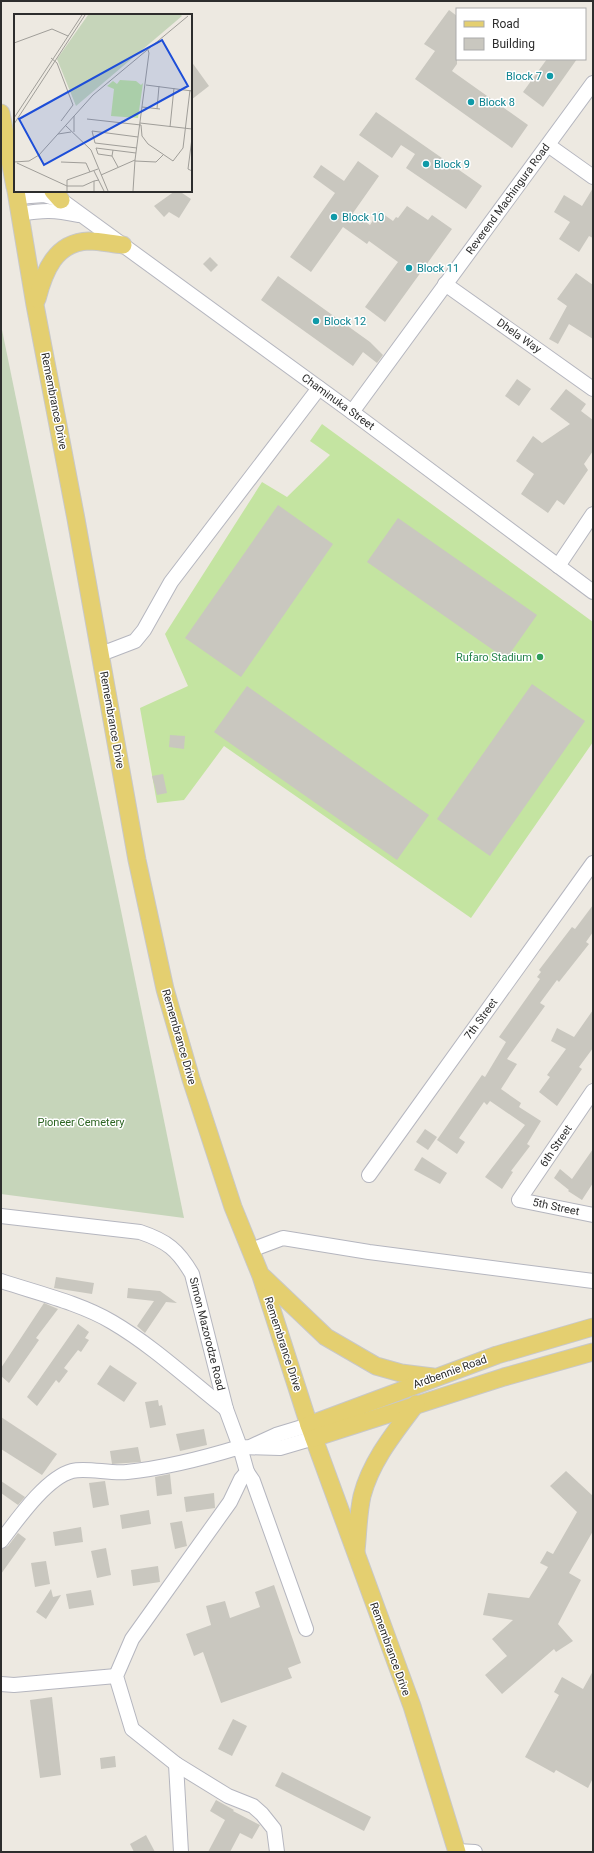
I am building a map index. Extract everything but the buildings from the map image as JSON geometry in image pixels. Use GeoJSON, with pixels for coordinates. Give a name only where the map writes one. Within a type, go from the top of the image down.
{"type":"FeatureCollection","features":[{"type":"Feature","properties":{"kind":"main road","name":"Remembrance Drive"},"geometry":{"type":"LineString","coordinates":[[1,113],[11,141],[14,171]]}},
{"type":"Feature","properties":{"kind":"main road","name":"Remembrance Drive"},"geometry":{"type":"LineString","coordinates":[[16,192],[35,305],[101,654],[137,860],[166,989],[191,1079],[233,1207],[261,1276],[311,1432],[412,1706],[457,1852]]}},
{"type":"Feature","properties":{"kind":"main road"},"geometry":{"type":"LineString","coordinates":[[35,305],[44,273],[51,262],[63,250],[77,243],[89,241],[123,245]]}},
{"type":"Feature","properties":{"kind":"main road"},"geometry":{"type":"LineString","coordinates":[[261,1276],[326,1337],[376,1366],[401,1373],[435,1377]]}},
{"type":"Feature","properties":{"kind":"main road","name":"Ardbennie Road"},"geometry":{"type":"LineString","coordinates":[[311,1432],[435,1377],[497,1355],[593,1327]]}},
{"type":"Feature","properties":{"kind":"main road","name":"Ardbennie Road"},"geometry":{"type":"LineString","coordinates":[[311,1432],[416,1404],[593,1352]]}},
{"type":"Feature","properties":{"kind":"main road"},"geometry":{"type":"LineString","coordinates":[[356,1555],[362,1496],[370,1473],[387,1443],[416,1404]]}},
{"type":"Feature","properties":{"kind":"street","name":"Reverend Machingura Road"},"geometry":{"type":"LineString","coordinates":[[352,412],[593,83]]}},
{"type":"Feature","properties":{"kind":"street"},"geometry":{"type":"LineString","coordinates":[[548,145],[593,178]]}},
{"type":"Feature","properties":{"kind":"street"},"geometry":{"type":"LineString","coordinates":[[23,192],[57,195]]}},
{"type":"Feature","properties":{"kind":"street","name":"Chaminuka Street"},"geometry":{"type":"LineString","coordinates":[[57,195],[81,215],[352,412],[593,592]]}},
{"type":"Feature","properties":{"kind":"street"},"geometry":{"type":"LineString","coordinates":[[20,214],[44,210],[55,210],[81,215]]}},
{"type":"Feature","properties":{"kind":"street","name":"Dhela Way"},"geometry":{"type":"LineString","coordinates":[[445,284],[593,388]]}},
{"type":"Feature","properties":{"kind":"street"},"geometry":{"type":"LineString","coordinates":[[101,654],[135,641],[144,630],[171,582],[319,388]]}},
{"type":"Feature","properties":{"kind":"street"},"geometry":{"type":"LineString","coordinates":[[558,566],[593,514]]}},
{"type":"Feature","properties":{"kind":"street","name":"7th Street"},"geometry":{"type":"LineString","coordinates":[[369,1176],[593,863]]}},
{"type":"Feature","properties":{"kind":"street","name":"6th Street"},"geometry":{"type":"LineString","coordinates":[[519,1200],[593,1091]]}},
{"type":"Feature","properties":{"kind":"street","name":"5th Street"},"geometry":{"type":"LineString","coordinates":[[519,1200],[593,1215]]}},
{"type":"Feature","properties":{"kind":"street","name":"Simon Mazorodze Road"},"geometry":{"type":"LineString","coordinates":[[1,1216],[140,1232],[155,1237],[170,1245],[182,1257],[192,1274],[226,1409],[245,1447],[247,1472],[253,1481],[306,1629]]}},
{"type":"Feature","properties":{"kind":"street"},"geometry":{"type":"LineString","coordinates":[[251,1250],[283,1238],[369,1252],[593,1281]]}},
{"type":"Feature","properties":{"kind":"street"},"geometry":{"type":"LineString","coordinates":[[1,1281],[87,1310],[111,1322],[133,1336],[226,1409]]}},
{"type":"Feature","properties":{"kind":"street"},"geometry":{"type":"LineString","coordinates":[[1,1541],[36,1496],[59,1478],[72,1471],[88,1471],[110,1474],[128,1472],[210,1456],[245,1447],[276,1436],[311,1432]]}},
{"type":"Feature","properties":{"kind":"street"},"geometry":{"type":"LineString","coordinates":[[247,1472],[241,1479],[230,1502],[132,1639],[116,1676],[132,1728],[176,1764],[228,1796],[244,1801],[258,1810],[274,1829],[277,1852]]}},
{"type":"Feature","properties":{"kind":"street"},"geometry":{"type":"LineString","coordinates":[[1,1684],[14,1685],[116,1676]]}},
{"type":"Feature","properties":{"kind":"street"},"geometry":{"type":"LineString","coordinates":[[176,1764],[181,1852]]}},
{"type":"Feature","properties":{"kind":"street"},"geometry":{"type":"LineString","coordinates":[[457,1852],[475,1852]]}},
{"type":"Feature","properties":{"kind":"green space","name":"Pioneer Cemetery"},"geometry":{"type":"Polygon","coordinates":[[[1,325],[184,1218],[1,1194],[1,325]]]}},
{"type":"Feature","properties":{"kind":"green space","name":"Rufaro Stadium"},"geometry":{"type":"Polygon","coordinates":[[[322,424],[593,622],[593,742],[471,918],[224,746],[184,800],[157,803],[140,708],[188,686],[165,634],[262,482],[287,497],[330,455],[310,441],[322,424]]]}},
{"type":"Feature","properties":{"kind":"place","name":"Block 7"},"geometry":{"type":"Point","coordinates":[550,76]}},
{"type":"Feature","properties":{"kind":"place","name":"Block 8"},"geometry":{"type":"Point","coordinates":[471,102]}},
{"type":"Feature","properties":{"kind":"place","name":"Block 9"},"geometry":{"type":"Point","coordinates":[426,164]}},
{"type":"Feature","properties":{"kind":"place","name":"Block 10"},"geometry":{"type":"Point","coordinates":[334,217]}},
{"type":"Feature","properties":{"kind":"place","name":"Block 11"},"geometry":{"type":"Point","coordinates":[409,268]}},
{"type":"Feature","properties":{"kind":"place","name":"Block 12"},"geometry":{"type":"Point","coordinates":[316,321]}},
{"type":"Feature","properties":{"kind":"place","name":"Rufaro Stadium"},"geometry":{"type":"Point","coordinates":[540,657]}}]}
